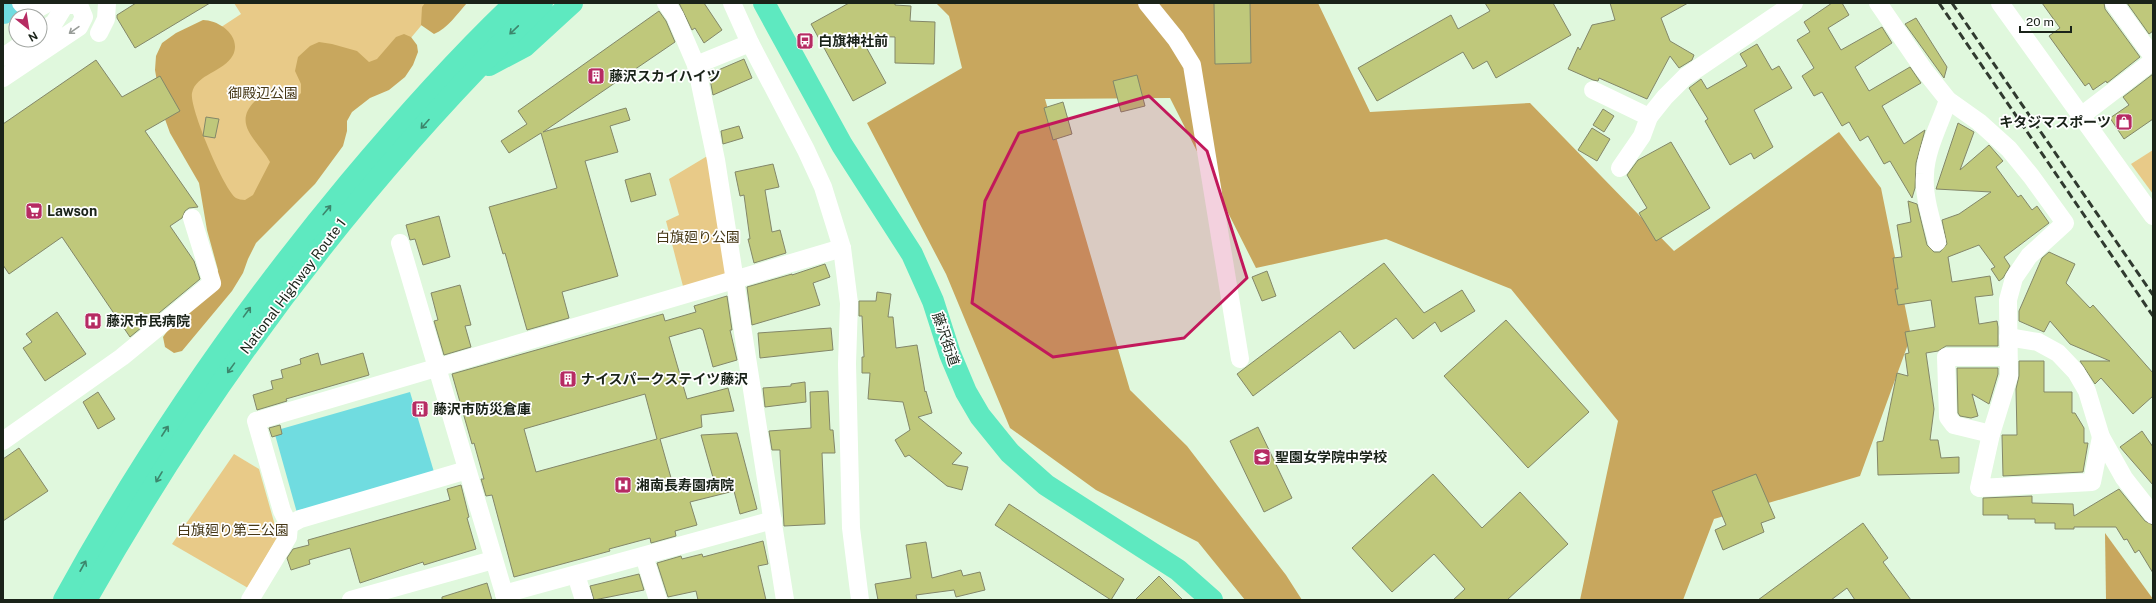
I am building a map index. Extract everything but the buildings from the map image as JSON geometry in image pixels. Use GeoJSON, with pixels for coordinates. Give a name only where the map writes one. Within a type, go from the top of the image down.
{"type":"FeatureCollection","features":[{"type":"Feature","properties":{"kind":"highway","name":"National Highway Route 1"},"geometry":{"type":"LineString","coordinates":[[64,600],[100,536],[148,457],[200,378],[261,293],[377,149],[455,64],[515,3]]}},
{"type":"Feature","properties":{"kind":"highway","name":"National Highway Route 1"},"geometry":{"type":"LineString","coordinates":[[86,600],[164,467],[218,386],[269,315],[344,218],[389,165],[469,76],[542,3]]}},
{"type":"Feature","properties":{"kind":"highway"},"geometry":{"type":"LineString","coordinates":[[469,76],[525,46],[572,3]]}},
{"type":"Feature","properties":{"kind":"highway","name":"藤沢街道"},"geometry":{"type":"LineString","coordinates":[[764,3],[842,145],[912,254],[933,301],[950,354],[966,392],[980,416],[1010,453],[1046,485],[1178,570],[1212,600]]}},
{"type":"Feature","properties":{"kind":"street"},"geometry":{"type":"LineString","coordinates":[[22,5],[32,12],[48,3]]}},
{"type":"Feature","properties":{"kind":"street"},"geometry":{"type":"LineString","coordinates":[[99,33],[106,19],[107,3]]}},
{"type":"Feature","properties":{"kind":"street"},"geometry":{"type":"LineString","coordinates":[[666,3],[675,16],[696,64],[716,160],[785,600]]}},
{"type":"Feature","properties":{"kind":"street"},"geometry":{"type":"LineString","coordinates":[[732,3],[750,43],[812,162],[832,214],[842,248],[849,303],[847,364],[850,528],[860,600]]}},
{"type":"Feature","properties":{"kind":"street"},"geometry":{"type":"LineString","coordinates":[[1147,3],[1176,39],[1192,65],[1240,359]]}},
{"type":"Feature","properties":{"kind":"street"},"geometry":{"type":"LineString","coordinates":[[1620,168],[1642,136],[1649,117],[1665,96],[1685,77],[1794,3]]}},
{"type":"Feature","properties":{"kind":"street"},"geometry":{"type":"LineString","coordinates":[[1878,3],[1924,70],[1948,100],[1979,122],[2009,149],[2031,176],[2065,223],[2030,256],[2014,278],[2008,300],[2009,376],[1991,434],[1979,488],[2092,482],[2101,437]]}},
{"type":"Feature","properties":{"kind":"street"},"geometry":{"type":"LineString","coordinates":[[2000,3],[2153,216]]}},
{"type":"Feature","properties":{"kind":"street"},"geometry":{"type":"LineString","coordinates":[[2114,3],[2153,57]]}},
{"type":"Feature","properties":{"kind":"street"},"geometry":{"type":"LineString","coordinates":[[48,27],[54,23],[65,5],[79,5],[84,17],[79,27],[48,48]]}},
{"type":"Feature","properties":{"kind":"street"},"geometry":{"type":"LineString","coordinates":[[696,64],[750,43]]}},
{"type":"Feature","properties":{"kind":"street"},"geometry":{"type":"LineString","coordinates":[[3,57],[16,48]]}},
{"type":"Feature","properties":{"kind":"street"},"geometry":{"type":"LineString","coordinates":[[3,78],[48,48]]}},
{"type":"Feature","properties":{"kind":"street"},"geometry":{"type":"LineString","coordinates":[[2082,116],[2153,61]]}},
{"type":"Feature","properties":{"kind":"street"},"geometry":{"type":"LineString","coordinates":[[1592,90],[1649,117]]}},
{"type":"Feature","properties":{"kind":"street"},"geometry":{"type":"LineString","coordinates":[[1937,242],[1926,195],[1924,175],[1927,159],[1948,100]]}},
{"type":"Feature","properties":{"kind":"street"},"geometry":{"type":"LineString","coordinates":[[3,441],[122,357],[212,283],[192,218]]}},
{"type":"Feature","properties":{"kind":"street"},"geometry":{"type":"LineString","coordinates":[[400,243],[505,597],[576,575],[773,520]]}},
{"type":"Feature","properties":{"kind":"street"},"geometry":{"type":"LineString","coordinates":[[250,600],[288,537],[289,525],[282,511],[256,421],[842,248]]}},
{"type":"Feature","properties":{"kind":"street"},"geometry":{"type":"LineString","coordinates":[[2008,337],[2038,342],[2058,353],[2076,372],[2087,391],[2101,437],[2124,478],[2153,515]]}},
{"type":"Feature","properties":{"kind":"street"},"geometry":{"type":"LineString","coordinates":[[1991,434],[1954,425],[1948,417],[1946,357],[2008,357]]}},
{"type":"Feature","properties":{"kind":"street"},"geometry":{"type":"LineString","coordinates":[[289,525],[300,519],[467,470]]}},
{"type":"Feature","properties":{"kind":"street"},"geometry":{"type":"LineString","coordinates":[[644,556],[658,600]]}},
{"type":"Feature","properties":{"kind":"street"},"geometry":{"type":"LineString","coordinates":[[351,600],[493,560]]}},
{"type":"Feature","properties":{"kind":"street"},"geometry":{"type":"LineString","coordinates":[[576,575],[584,600]]}},
{"type":"Feature","properties":{"kind":"highlighted area"},"geometry":{"type":"Polygon","coordinates":[[[1149,96],[1207,151],[1247,278],[1184,338],[1053,357],[972,303],[985,201],[1019,133],[1149,96]]]}},
{"type":"Feature","properties":{"kind":"green space","name":"御殿辺公園"},"geometry":{"type":"Polygon","coordinates":[[[234,3],[440,3],[230,255],[171,60],[241,14],[234,3]]]}},
{"type":"Feature","properties":{"kind":"green space"},"geometry":{"type":"Polygon","coordinates":[[[2153,150],[2153,194],[2131,164],[2153,150]]]}},
{"type":"Feature","properties":{"kind":"green space","name":"白旗廻り公園"},"geometry":{"type":"Polygon","coordinates":[[[709,155],[733,275],[684,290],[666,221],[679,215],[669,179],[709,155]]]}},
{"type":"Feature","properties":{"kind":"green space","name":"白旗廻り第三公園"},"geometry":{"type":"Polygon","coordinates":[[[234,454],[259,469],[278,536],[248,588],[172,544],[234,454]]]}},
{"type":"Feature","properties":{"kind":"shaded area"},"geometry":{"type":"Polygon","coordinates":[[[425,3],[467,3],[448,24],[434,34],[421,25],[422,7],[425,3]]]}},
{"type":"Feature","properties":{"kind":"shaded area"},"geometry":{"type":"Polygon","coordinates":[[[936,3],[1318,3],[1370,112],[1530,103],[1674,251],[1839,132],[1881,188],[1911,336],[1860,476],[1714,519],[1683,600],[1580,600],[1618,421],[1511,289],[1386,239],[1256,268],[1170,98],[1045,99],[1130,390],[1187,446],[1286,575],[1302,600],[1245,600],[1198,542],[1096,490],[1010,428],[946,274],[867,123],[962,68],[949,16],[936,3]]]}},
{"type":"Feature","properties":{"kind":"shaded area"},"geometry":{"type":"Polygon","coordinates":[[[203,20],[216,23],[227,30],[232,36],[235,48],[229,61],[199,81],[192,93],[193,101],[201,130],[216,165],[231,192],[236,198],[243,200],[253,195],[270,162],[249,133],[246,125],[248,110],[267,90],[272,88],[298,96],[301,93],[301,84],[295,71],[298,57],[310,46],[319,42],[332,44],[357,51],[369,62],[377,59],[396,37],[404,34],[411,37],[417,45],[418,52],[413,65],[405,77],[389,90],[370,98],[352,112],[347,121],[347,131],[343,146],[315,184],[256,243],[243,273],[232,291],[182,351],[174,353],[165,347],[163,337],[174,322],[215,280],[218,270],[207,230],[199,183],[170,133],[162,111],[155,70],[156,56],[162,43],[176,33],[203,20]]]}},
{"type":"Feature","properties":{"kind":"shaded area"},"geometry":{"type":"Polygon","coordinates":[[[2105,533],[2153,599],[2153,600],[2106,600],[2105,533]]]}},
{"type":"Feature","properties":{"kind":"water"},"geometry":{"type":"Polygon","coordinates":[[[410,392],[437,482],[299,520],[274,431],[410,392]]]}},
{"type":"Feature","properties":{"kind":"waterway"},"geometry":{"type":"LineString","coordinates":[[3,9],[12,3]]}},
{"type":"Feature","properties":{"kind":"railway"},"geometry":{"type":"LineString","coordinates":[[1939,3],[2153,316]]}},
{"type":"Feature","properties":{"kind":"railway"},"geometry":{"type":"LineString","coordinates":[[1952,3],[2153,295]]}},
{"type":"Feature","properties":{"kind":"place","name":"白旗神社前"},"geometry":{"type":"Point","coordinates":[805,41]}},
{"type":"Feature","properties":{"kind":"place","name":"藤沢スカイハイツ"},"geometry":{"type":"Point","coordinates":[596,76]}},
{"type":"Feature","properties":{"kind":"place","name":"キタジマスポーツ"},"geometry":{"type":"Point","coordinates":[2124,122]}},
{"type":"Feature","properties":{"kind":"place","name":"Lawson"},"geometry":{"type":"Point","coordinates":[34,211]}},
{"type":"Feature","properties":{"kind":"place","name":"藤沢市民病院"},"geometry":{"type":"Point","coordinates":[93,321]}},
{"type":"Feature","properties":{"kind":"place","name":"ナイスパークステイツ藤沢"},"geometry":{"type":"Point","coordinates":[568,379]}},
{"type":"Feature","properties":{"kind":"place","name":"藤沢市防災倉庫"},"geometry":{"type":"Point","coordinates":[420,409]}},
{"type":"Feature","properties":{"kind":"place","name":"聖園女学院中学校"},"geometry":{"type":"Point","coordinates":[1262,457]}},
{"type":"Feature","properties":{"kind":"place","name":"湘南長寿園病院"},"geometry":{"type":"Point","coordinates":[623,485]}}]}
